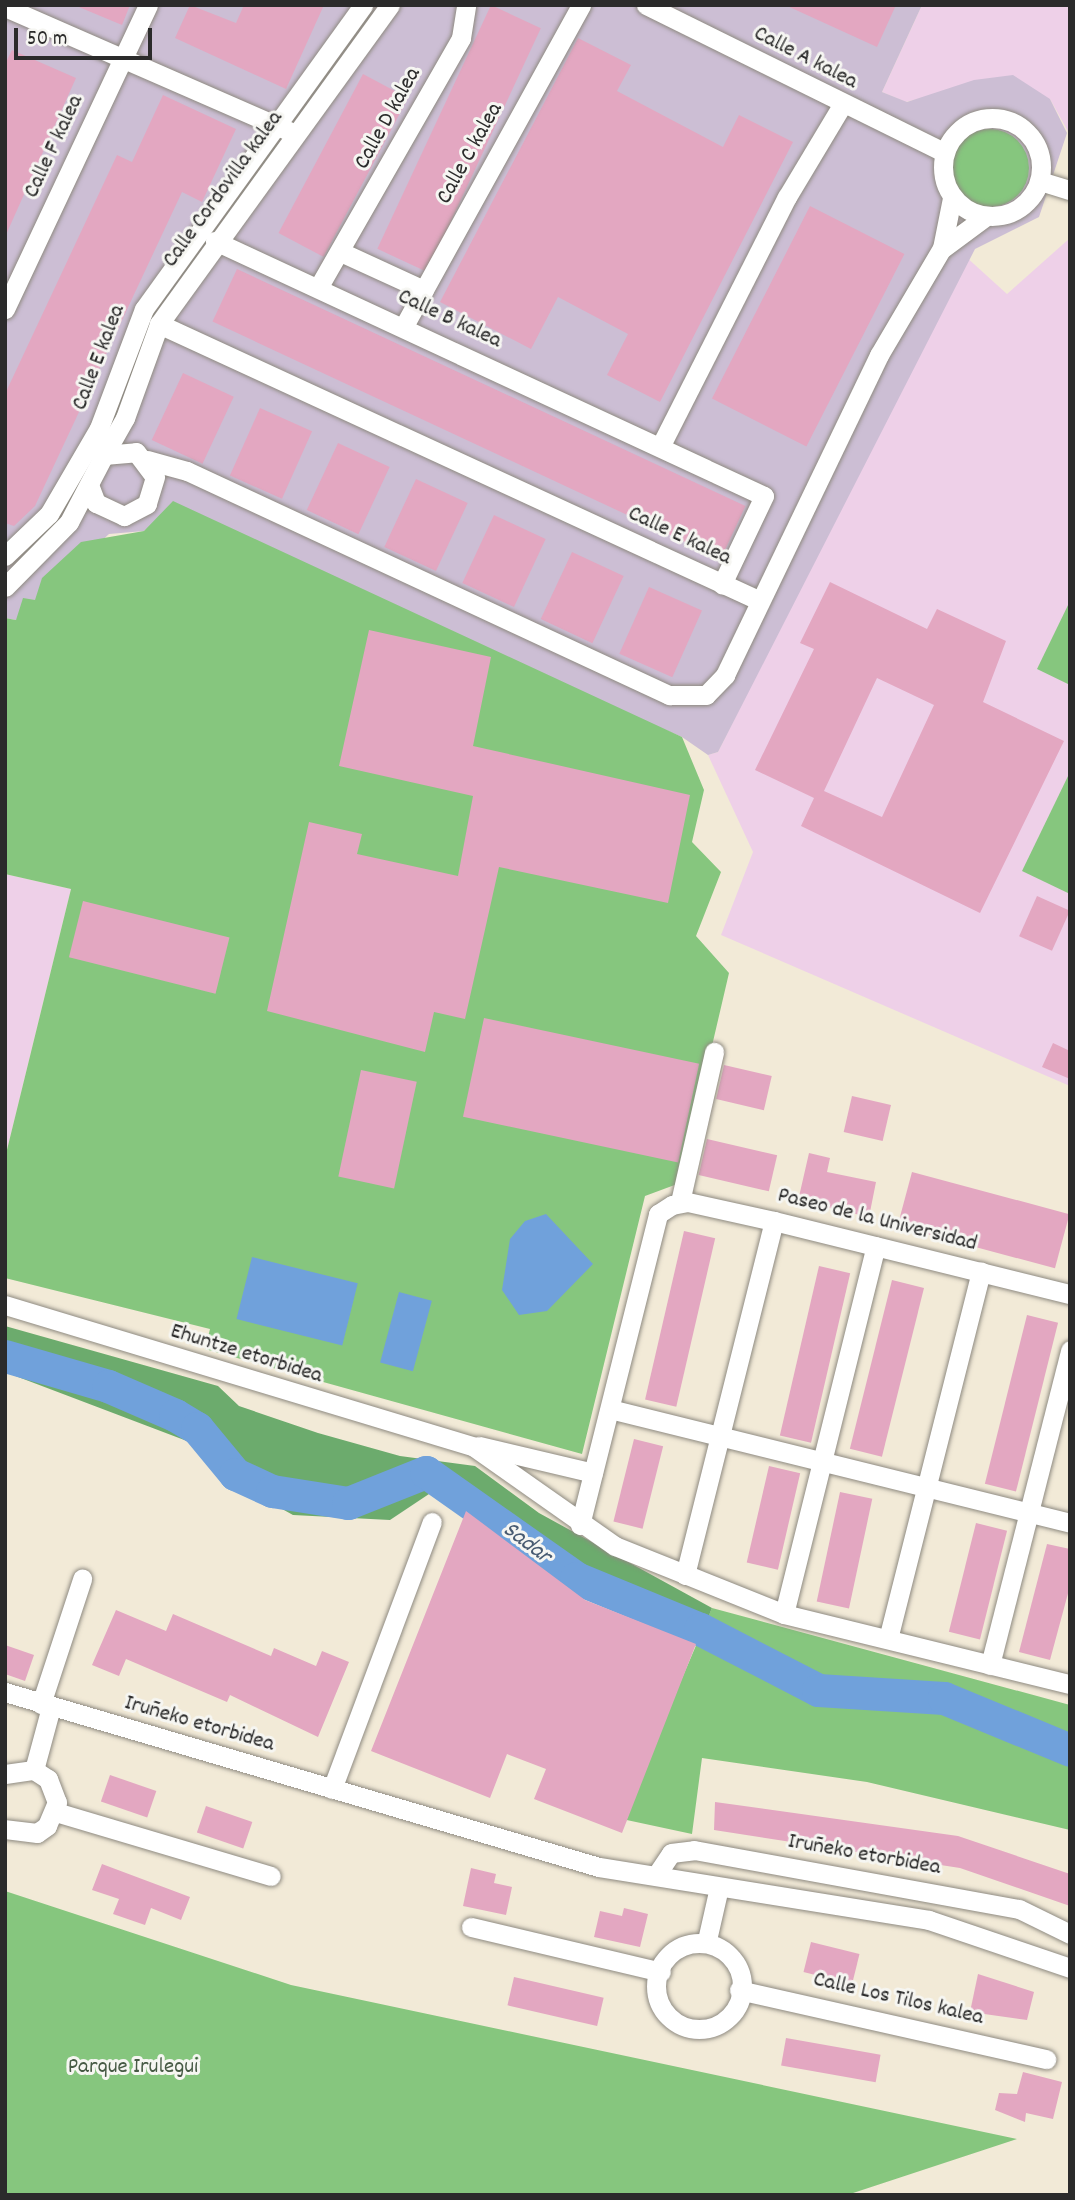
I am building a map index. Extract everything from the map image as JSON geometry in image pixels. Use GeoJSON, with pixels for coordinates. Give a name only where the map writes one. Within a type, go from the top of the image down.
{"type":"FeatureCollection","features":[{"type":"Feature","properties":{"kind":"street","name":"Calle F kalea"},"geometry":{"type":"LineString","coordinates":[[5,309],[148,5]]}},
{"type":"Feature","properties":{"kind":"street","name":"Calle E kalea"},"geometry":{"type":"LineString","coordinates":[[5,556],[49,514],[99,428],[144,309],[287,129],[363,5]]}},
{"type":"Feature","properties":{"kind":"street","name":"Calle Cordovilla kalea"},"geometry":{"type":"LineString","coordinates":[[104,455],[125,418],[159,324],[287,129],[390,5]]}},
{"type":"Feature","properties":{"kind":"street","name":"Calle D kalea"},"geometry":{"type":"LineString","coordinates":[[318,288],[343,253],[461,38],[466,5]]}},
{"type":"Feature","properties":{"kind":"street","name":"Calle C kalea"},"geometry":{"type":"LineString","coordinates":[[404,326],[581,5]]}},
{"type":"Feature","properties":{"kind":"street","name":"Calle A kalea"},"geometry":{"type":"LineString","coordinates":[[646,5],[842,105],[944,152]]}},
{"type":"Feature","properties":{"kind":"street"},"geometry":{"type":"LineString","coordinates":[[5,7],[125,56],[287,129]]}},
{"type":"Feature","properties":{"kind":"street"},"geometry":{"type":"LineString","coordinates":[[661,446],[787,197],[842,105]]}},
{"type":"Feature","properties":{"kind":"street"},"geometry":{"type":"LineString","coordinates":[[5,587],[69,522],[104,455],[141,456],[215,484],[687,699],[706,695],[725,675],[758,600],[879,355],[942,248],[952,198],[942,175],[944,152],[960,128],[990,117],[1014,122],[1041,155],[1040,181],[1018,208],[985,217],[942,248]]}},
{"type":"Feature","properties":{"kind":"street"},"geometry":{"type":"LineString","coordinates":[[1040,181],[1070,190]]}},
{"type":"Feature","properties":{"kind":"street"},"geometry":{"type":"LineString","coordinates":[[952,198],[985,217]]}},
{"type":"Feature","properties":{"kind":"street","name":"Calle B kalea"},"geometry":{"type":"LineString","coordinates":[[215,242],[404,326],[764,496],[722,584]]}},
{"type":"Feature","properties":{"kind":"street"},"geometry":{"type":"LineString","coordinates":[[343,253],[424,290]]}},
{"type":"Feature","properties":{"kind":"street","name":"Calle E kalea"},"geometry":{"type":"LineString","coordinates":[[159,324],[758,600]]}},
{"type":"Feature","properties":{"kind":"street"},"geometry":{"type":"LineString","coordinates":[[125,418],[154,491]]}},
{"type":"Feature","properties":{"kind":"street"},"geometry":{"type":"LineString","coordinates":[[69,522],[105,510],[137,512],[154,491],[177,480],[215,484]]}},
{"type":"Feature","properties":{"kind":"street"},"geometry":{"type":"LineString","coordinates":[[89,485],[105,510]]}},
{"type":"Feature","properties":{"kind":"street"},"geometry":{"type":"LineString","coordinates":[[580,1525],[658,1214],[676,1204],[714,1052]]}},
{"type":"Feature","properties":{"kind":"street","name":"Paseo de la Universidad"},"geometry":{"type":"LineString","coordinates":[[676,1204],[774,1221],[1070,1294]]}},
{"type":"Feature","properties":{"kind":"street"},"geometry":{"type":"LineString","coordinates":[[685,1576],[774,1221]]}},
{"type":"Feature","properties":{"kind":"street"},"geometry":{"type":"LineString","coordinates":[[784,1614],[877,1246]]}},
{"type":"Feature","properties":{"kind":"street"},"geometry":{"type":"LineString","coordinates":[[888,1639],[981,1272]]}},
{"type":"Feature","properties":{"kind":"street","name":"Ehuntze etorbidea"},"geometry":{"type":"LineString","coordinates":[[5,1305],[474,1447],[593,1473]]}},
{"type":"Feature","properties":{"kind":"street"},"geometry":{"type":"LineString","coordinates":[[990,1665],[1070,1350]]}},
{"type":"Feature","properties":{"kind":"street"},"geometry":{"type":"LineString","coordinates":[[610,1409],[1070,1523]]}},
{"type":"Feature","properties":{"kind":"street","name":"Ehuntze etorbidea"},"geometry":{"type":"LineString","coordinates":[[474,1447],[580,1525],[685,1576],[784,1614],[1070,1684]]}},
{"type":"Feature","properties":{"kind":"street"},"geometry":{"type":"LineString","coordinates":[[332,1789],[432,1522]]}},
{"type":"Feature","properties":{"kind":"street"},"geometry":{"type":"LineString","coordinates":[[34,1770],[46,1705],[82,1579]]}},
{"type":"Feature","properties":{"kind":"street","name":"Iruñeko etorbidea"},"geometry":{"type":"LineString","coordinates":[[5,1692],[599,1867],[657,1874],[719,1887],[929,1920],[1070,1968]]}},
{"type":"Feature","properties":{"kind":"street"},"geometry":{"type":"LineString","coordinates":[[5,1774],[34,1770]]}},
{"type":"Feature","properties":{"kind":"street"},"geometry":{"type":"LineString","coordinates":[[7,1837],[37,1833],[56,1812],[55,1790],[34,1770]]}},
{"type":"Feature","properties":{"kind":"street"},"geometry":{"type":"LineString","coordinates":[[56,1812],[271,1876]]}},
{"type":"Feature","properties":{"kind":"street","name":"Iruñeko etorbidea"},"geometry":{"type":"LineString","coordinates":[[657,1874],[670,1853],[694,1850],[1019,1909],[1070,1934]]}},
{"type":"Feature","properties":{"kind":"street"},"geometry":{"type":"LineString","coordinates":[[706,1940],[719,1887]]}},
{"type":"Feature","properties":{"kind":"street"},"geometry":{"type":"LineString","coordinates":[[471,1927],[660,1972]]}},
{"type":"Feature","properties":{"kind":"street"},"geometry":{"type":"LineString","coordinates":[[706,1940],[730,1952],[739,1990],[732,2013],[718,2026],[686,2030],[662,2011],[660,1972],[687,1943],[706,1940]]}},
{"type":"Feature","properties":{"kind":"street","name":"Calle Los Tilos kalea"},"geometry":{"type":"LineString","coordinates":[[739,1990],[1046,2059]]}},
{"type":"Feature","properties":{"kind":"shaded area"},"geometry":{"type":"Polygon","coordinates":[[[5,5],[922,5],[882,92],[907,102],[974,80],[1013,75],[1050,99],[1067,133],[1039,217],[975,249],[718,752],[708,755],[682,737],[164,515],[144,531],[109,534],[16,620],[5,618],[5,5]]]}},
{"type":"Feature","properties":{"kind":"shaded area"},"geometry":{"type":"Polygon","coordinates":[[[922,5],[1070,5],[1070,135],[1050,99],[933,95],[906,102],[882,92],[922,5]]]}},
{"type":"Feature","properties":{"kind":"shaded area"},"geometry":{"type":"Polygon","coordinates":[[[1070,238],[1070,1086],[721,935],[753,852],[708,755],[718,752],[964,255],[1007,294],[1070,238]]]}},
{"type":"Feature","properties":{"kind":"shaded area"},"geometry":{"type":"Polygon","coordinates":[[[5,874],[71,889],[5,1158],[5,874]]]}},
{"type":"Feature","properties":{"kind":"green space"},"geometry":{"type":"Polygon","coordinates":[[[990,129],[1005,132],[1018,140],[1026,153],[1029,168],[1026,183],[1018,196],[1005,204],[990,207],[975,204],[962,196],[954,183],[951,168],[954,153],[962,140],[975,132],[990,129]]]}},
{"type":"Feature","properties":{"kind":"green space"},"geometry":{"type":"Polygon","coordinates":[[[173,501],[682,737],[704,790],[692,842],[721,872],[696,936],[729,973],[680,1183],[645,1196],[582,1454],[205,1349],[210,1329],[5,1278],[5,1158],[71,889],[5,874],[5,618],[16,620],[23,598],[35,600],[42,578],[81,542],[144,531],[173,501]]]}},
{"type":"Feature","properties":{"kind":"green space"},"geometry":{"type":"Polygon","coordinates":[[[1070,601],[1070,685],[1037,669],[1070,601]]]}},
{"type":"Feature","properties":{"kind":"green space"},"geometry":{"type":"Polygon","coordinates":[[[1070,772],[1070,894],[1022,871],[1070,772]]]}},
{"type":"Feature","properties":{"kind":"green space"},"geometry":{"type":"Polygon","coordinates":[[[5,1326],[218,1386],[239,1406],[318,1433],[400,1456],[475,1466],[539,1513],[712,1608],[699,1640],[591,1593],[435,1490],[390,1520],[293,1515],[233,1482],[208,1449],[5,1372],[5,1326]]]}},
{"type":"Feature","properties":{"kind":"green space"},"geometry":{"type":"Polygon","coordinates":[[[712,1608],[1070,1705],[1070,1830],[867,1782],[702,1758],[692,1834],[622,1819],[712,1608]]]}},
{"type":"Feature","properties":{"kind":"green space","name":"Parque Irulegui"},"geometry":{"type":"Polygon","coordinates":[[[5,1891],[291,1985],[1017,2139],[847,2195],[5,2195],[5,1891]]]}},
{"type":"Feature","properties":{"kind":"water"},"geometry":{"type":"Polygon","coordinates":[[[546,1214],[593,1264],[547,1311],[519,1315],[502,1290],[510,1239],[525,1221],[546,1214]]]}},
{"type":"Feature","properties":{"kind":"water"},"geometry":{"type":"Polygon","coordinates":[[[252,1257],[358,1283],[342,1345],[237,1319],[252,1257]]]}},
{"type":"Feature","properties":{"kind":"water"},"geometry":{"type":"Polygon","coordinates":[[[399,1292],[432,1301],[413,1371],[380,1363],[399,1292]]]}},
{"type":"Feature","properties":{"kind":"building"},"geometry":{"type":"Polygon","coordinates":[[[74,5],[130,5],[122,25],[74,5]]]}},
{"type":"Feature","properties":{"kind":"building"},"geometry":{"type":"Polygon","coordinates":[[[190,5],[236,23],[244,5],[324,5],[286,89],[175,38],[190,5]]]}},
{"type":"Feature","properties":{"kind":"building"},"geometry":{"type":"Polygon","coordinates":[[[491,5],[541,28],[427,272],[377,249],[491,5]]]}},
{"type":"Feature","properties":{"kind":"building"},"geometry":{"type":"Polygon","coordinates":[[[785,5],[896,5],[877,47],[785,5]]]}},
{"type":"Feature","properties":{"kind":"building"},"geometry":{"type":"Polygon","coordinates":[[[578,38],[631,65],[617,91],[723,147],[739,115],[793,142],[660,402],[607,375],[628,334],[558,297],[531,349],[440,302],[578,38]]]}},
{"type":"Feature","properties":{"kind":"building"},"geometry":{"type":"Polygon","coordinates":[[[12,50],[76,78],[5,237],[5,64],[12,50]]]}},
{"type":"Feature","properties":{"kind":"building"},"geometry":{"type":"Polygon","coordinates":[[[363,74],[408,98],[324,257],[278,233],[363,74]]]}},
{"type":"Feature","properties":{"kind":"building"},"geometry":{"type":"Polygon","coordinates":[[[163,95],[236,129],[202,202],[182,192],[35,506],[14,526],[5,523],[5,394],[117,155],[132,162],[163,95]]]}},
{"type":"Feature","properties":{"kind":"building"},"geometry":{"type":"Polygon","coordinates":[[[810,206],[904,254],[806,447],[712,398],[810,206]]]}},
{"type":"Feature","properties":{"kind":"building"},"geometry":{"type":"Polygon","coordinates":[[[237,269],[745,506],[721,559],[212,322],[237,269]]]}},
{"type":"Feature","properties":{"kind":"building"},"geometry":{"type":"Polygon","coordinates":[[[183,373],[234,397],[202,464],[152,440],[183,373]]]}},
{"type":"Feature","properties":{"kind":"building"},"geometry":{"type":"Polygon","coordinates":[[[260,408],[312,431],[282,499],[230,476],[260,408]]]}},
{"type":"Feature","properties":{"kind":"building"},"geometry":{"type":"Polygon","coordinates":[[[338,443],[390,467],[358,534],[307,510],[338,443]]]}},
{"type":"Feature","properties":{"kind":"building"},"geometry":{"type":"Polygon","coordinates":[[[416,479],[468,503],[436,571],[384,547],[416,479]]]}},
{"type":"Feature","properties":{"kind":"building"},"geometry":{"type":"Polygon","coordinates":[[[494,515],[546,539],[514,607],[462,583],[494,515]]]}},
{"type":"Feature","properties":{"kind":"building"},"geometry":{"type":"Polygon","coordinates":[[[572,552],[624,576],[592,643],[541,619],[572,552]]]}},
{"type":"Feature","properties":{"kind":"building"},"geometry":{"type":"Polygon","coordinates":[[[830,582],[927,629],[937,609],[1006,641],[983,702],[1064,741],[980,913],[801,826],[814,798],[755,770],[814,649],[800,643],[830,582]],[[877,678],[824,791],[882,817],[934,705],[877,678]]]}},
{"type":"Feature","properties":{"kind":"building"},"geometry":{"type":"Polygon","coordinates":[[[649,587],[702,611],[672,677],[619,654],[649,587]]]}},
{"type":"Feature","properties":{"kind":"building"},"geometry":{"type":"Polygon","coordinates":[[[369,630],[491,657],[473,746],[690,795],[668,903],[499,867],[465,1019],[434,1012],[425,1052],[267,1011],[309,822],[362,834],[357,854],[458,876],[473,796],[339,766],[369,630]]]}},
{"type":"Feature","properties":{"kind":"building"},"geometry":{"type":"Polygon","coordinates":[[[1037,896],[1070,911],[1052,951],[1019,936],[1037,896]]]}},
{"type":"Feature","properties":{"kind":"building"},"geometry":{"type":"Polygon","coordinates":[[[83,901],[230,938],[215,994],[69,957],[83,901]]]}},
{"type":"Feature","properties":{"kind":"building"},"geometry":{"type":"Polygon","coordinates":[[[484,1018],[699,1064],[678,1163],[463,1117],[484,1018]]]}},
{"type":"Feature","properties":{"kind":"building"},"geometry":{"type":"Polygon","coordinates":[[[1053,1043],[1070,1051],[1070,1079],[1042,1067],[1053,1043]]]}},
{"type":"Feature","properties":{"kind":"building"},"geometry":{"type":"Polygon","coordinates":[[[724,1065],[772,1076],[764,1110],[716,1099],[724,1065]]]}},
{"type":"Feature","properties":{"kind":"building"},"geometry":{"type":"Polygon","coordinates":[[[361,1070],[417,1082],[394,1188],[338,1177],[361,1070]]]}},
{"type":"Feature","properties":{"kind":"building"},"geometry":{"type":"Polygon","coordinates":[[[852,1096],[891,1105],[883,1141],[844,1132],[852,1096]]]}},
{"type":"Feature","properties":{"kind":"building"},"geometry":{"type":"Polygon","coordinates":[[[707,1139],[777,1155],[769,1191],[699,1175],[707,1139]]]}},
{"type":"Feature","properties":{"kind":"building"},"geometry":{"type":"Polygon","coordinates":[[[809,1153],[830,1158],[827,1172],[876,1182],[869,1217],[798,1201],[809,1153]]]}},
{"type":"Feature","properties":{"kind":"building"},"geometry":{"type":"Polygon","coordinates":[[[912,1172],[1069,1214],[1055,1268],[898,1226],[912,1172]]]}},
{"type":"Feature","properties":{"kind":"building"},"geometry":{"type":"Polygon","coordinates":[[[684,1231],[715,1238],[676,1407],[645,1400],[684,1231]]]}},
{"type":"Feature","properties":{"kind":"building"},"geometry":{"type":"Polygon","coordinates":[[[819,1266],[850,1273],[811,1443],[780,1436],[819,1266]]]}},
{"type":"Feature","properties":{"kind":"building"},"geometry":{"type":"Polygon","coordinates":[[[892,1280],[924,1288],[882,1457],[850,1449],[892,1280]]]}},
{"type":"Feature","properties":{"kind":"building"},"geometry":{"type":"Polygon","coordinates":[[[1027,1315],[1058,1323],[1016,1492],[985,1484],[1027,1315]]]}},
{"type":"Feature","properties":{"kind":"building"},"geometry":{"type":"Polygon","coordinates":[[[634,1439],[663,1446],[643,1529],[613,1521],[634,1439]]]}},
{"type":"Feature","properties":{"kind":"building"},"geometry":{"type":"Polygon","coordinates":[[[769,1466],[800,1473],[778,1570],[747,1562],[769,1466]]]}},
{"type":"Feature","properties":{"kind":"building"},"geometry":{"type":"Polygon","coordinates":[[[840,1492],[872,1499],[849,1608],[817,1602],[840,1492]]]}},
{"type":"Feature","properties":{"kind":"building"},"geometry":{"type":"Polygon","coordinates":[[[466,1511],[585,1600],[696,1644],[622,1833],[534,1799],[546,1769],[507,1754],[490,1798],[371,1751],[466,1511]]]}},
{"type":"Feature","properties":{"kind":"building"},"geometry":{"type":"Polygon","coordinates":[[[976,1523],[1007,1531],[980,1639],[949,1632],[976,1523]]]}},
{"type":"Feature","properties":{"kind":"building"},"geometry":{"type":"Polygon","coordinates":[[[1047,1544],[1070,1549],[1070,1586],[1050,1660],[1019,1652],[1047,1544]]]}},
{"type":"Feature","properties":{"kind":"building"},"geometry":{"type":"Polygon","coordinates":[[[116,1610],[166,1631],[173,1614],[271,1656],[274,1648],[316,1666],[322,1651],[349,1662],[318,1737],[230,1695],[227,1702],[126,1659],[119,1676],[92,1665],[116,1610]]]}},
{"type":"Feature","properties":{"kind":"building"},"geometry":{"type":"Polygon","coordinates":[[[5,1645],[34,1655],[25,1681],[5,1674],[5,1645]]]}},
{"type":"Feature","properties":{"kind":"building"},"geometry":{"type":"Polygon","coordinates":[[[110,1775],[156,1791],[147,1817],[101,1801],[110,1775]]]}},
{"type":"Feature","properties":{"kind":"building"},"geometry":{"type":"Polygon","coordinates":[[[715,1802],[958,1836],[1070,1874],[1070,1906],[960,1868],[714,1830],[715,1802]]]}},
{"type":"Feature","properties":{"kind":"building"},"geometry":{"type":"Polygon","coordinates":[[[206,1806],[252,1822],[243,1848],[197,1832],[206,1806]]]}},
{"type":"Feature","properties":{"kind":"building"},"geometry":{"type":"Polygon","coordinates":[[[102,1864],[190,1897],[181,1920],[151,1908],[145,1925],[113,1914],[119,1899],[92,1890],[102,1864]]]}},
{"type":"Feature","properties":{"kind":"building"},"geometry":{"type":"Polygon","coordinates":[[[471,1868],[496,1874],[494,1883],[512,1887],[506,1915],[463,1906],[471,1868]]]}},
{"type":"Feature","properties":{"kind":"building"},"geometry":{"type":"Polygon","coordinates":[[[624,1908],[648,1914],[640,1947],[594,1937],[600,1911],[622,1916],[624,1908]]]}},
{"type":"Feature","properties":{"kind":"building"},"geometry":{"type":"Polygon","coordinates":[[[811,1942],[860,1954],[852,1984],[804,1972],[811,1942]]]}},
{"type":"Feature","properties":{"kind":"building"},"geometry":{"type":"Polygon","coordinates":[[[978,1974],[1034,1992],[1027,2020],[970,2012],[978,1974]]]}},
{"type":"Feature","properties":{"kind":"building"},"geometry":{"type":"Polygon","coordinates":[[[514,1977],[604,1998],[597,2026],[507,2005],[514,1977]]]}},
{"type":"Feature","properties":{"kind":"building"},"geometry":{"type":"Polygon","coordinates":[[[786,2038],[881,2055],[876,2082],[781,2066],[786,2038]]]}},
{"type":"Feature","properties":{"kind":"building"},"geometry":{"type":"Polygon","coordinates":[[[1023,2072],[1062,2082],[1053,2119],[1026,2113],[1025,2122],[995,2110],[999,2093],[1017,2094],[1023,2072]]]}},
{"type":"Feature","properties":{"kind":"waterway","name":"Sadar"},"geometry":{"type":"LineString","coordinates":[[5,1356],[108,1386],[175,1415],[197,1428],[235,1474],[272,1491],[348,1503],[426,1472],[576,1578],[700,1629],[818,1690],[944,1698],[1070,1750]]}}]}
